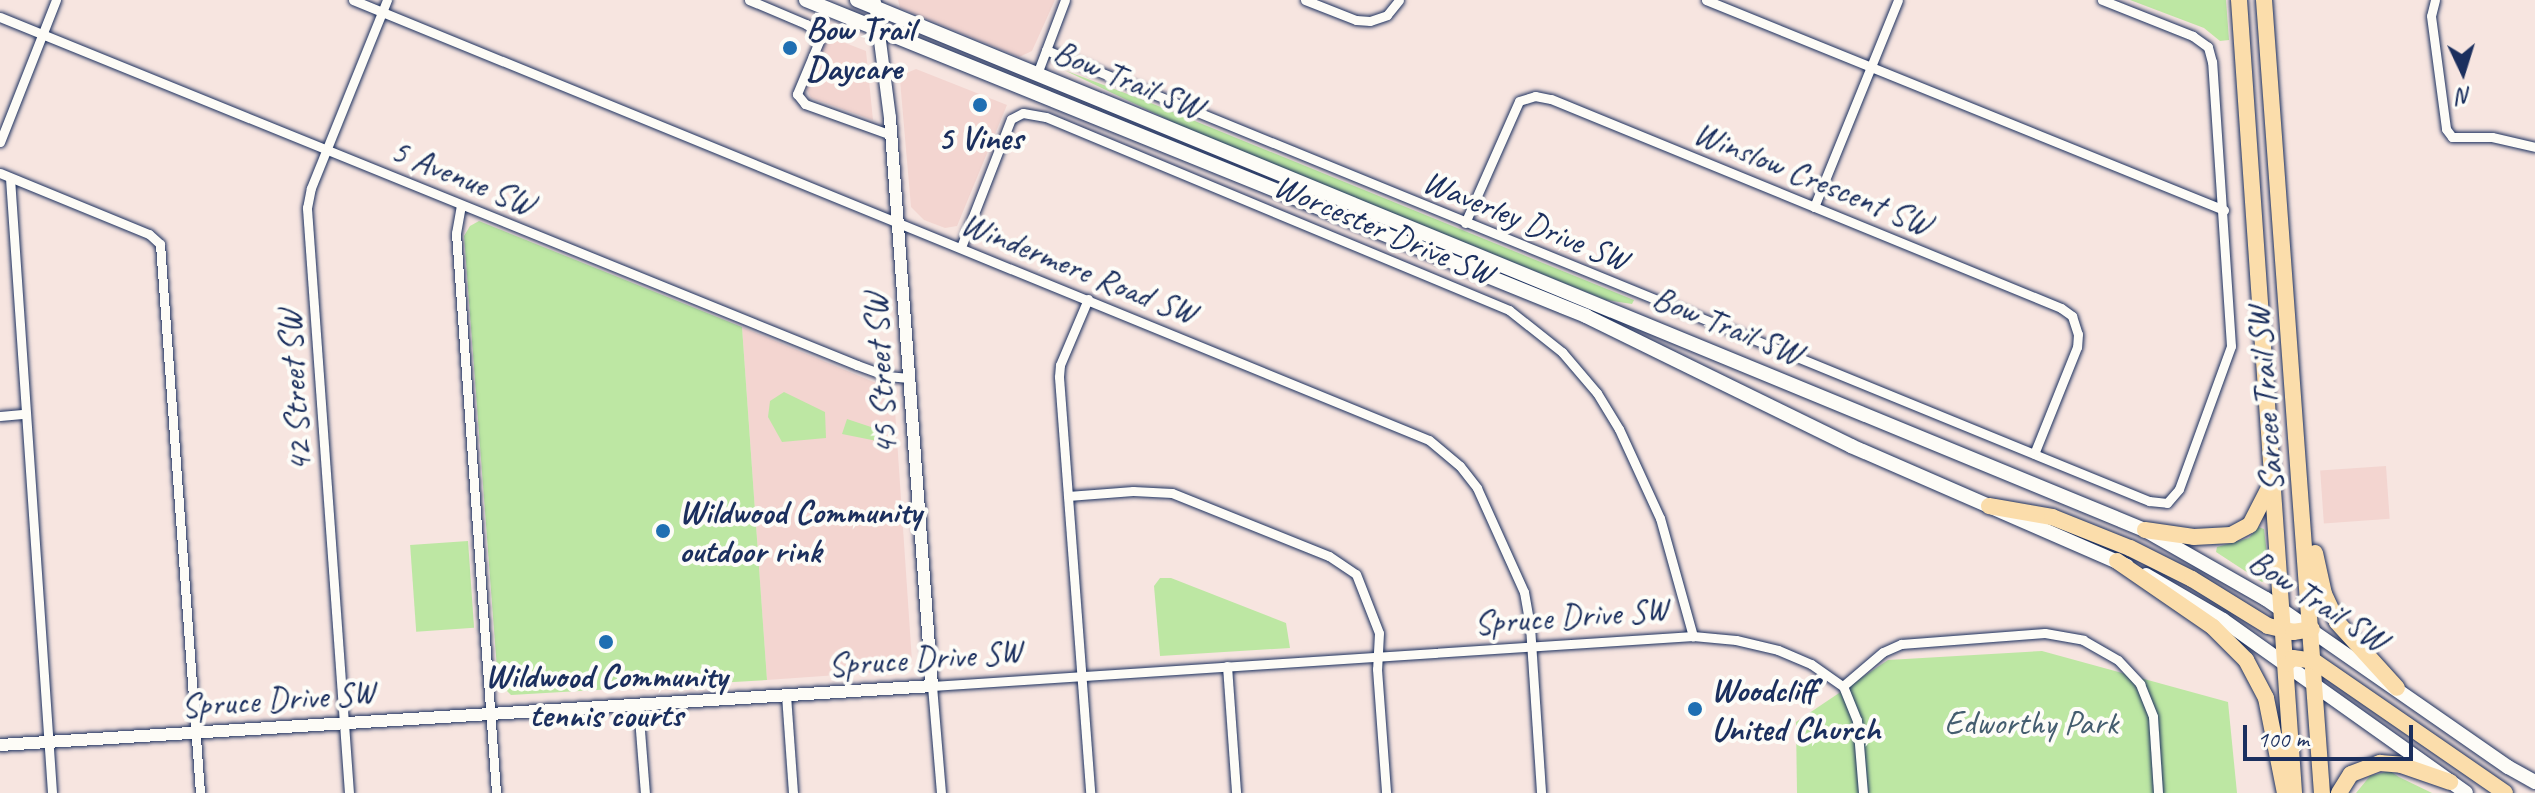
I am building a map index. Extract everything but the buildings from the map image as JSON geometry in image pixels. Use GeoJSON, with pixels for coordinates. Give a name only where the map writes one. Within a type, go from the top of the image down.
{"type":"FeatureCollection","features":[{"type":"Feature","properties":{"kind":"highway","name":"Sarcee Trail SW"},"geometry":{"type":"LineString","coordinates":[[2239,0],[2294,793]]}},
{"type":"Feature","properties":{"kind":"highway","name":"Sarcee Trail SW"},"geometry":{"type":"LineString","coordinates":[[2264,0],[2322,793]]}},
{"type":"Feature","properties":{"kind":"highway"},"geometry":{"type":"LineString","coordinates":[[2145,530],[2194,537],[2231,535],[2250,525],[2273,479]]}},
{"type":"Feature","properties":{"kind":"highway"},"geometry":{"type":"LineString","coordinates":[[1989,506],[2052,517],[2130,548],[2192,579],[2268,626],[2284,631],[2312,629]]}},
{"type":"Feature","properties":{"kind":"highway"},"geometry":{"type":"LineString","coordinates":[[2304,514],[2310,525],[2324,594],[2337,622],[2397,688]]}},
{"type":"Feature","properties":{"kind":"highway"},"geometry":{"type":"LineString","coordinates":[[2117,561],[2213,627],[2246,660],[2266,698],[2285,793]]}},
{"type":"Feature","properties":{"kind":"highway"},"geometry":{"type":"LineString","coordinates":[[2286,664],[2293,658],[2314,661],[2505,793]]}},
{"type":"Feature","properties":{"kind":"highway"},"geometry":{"type":"LineString","coordinates":[[2339,793],[2351,774],[2380,763],[2401,765],[2450,782]]}},
{"type":"Feature","properties":{"kind":"main road","name":"Bow Trail SW"},"geometry":{"type":"LineString","coordinates":[[806,0],[1551,301],[1744,390],[1851,446],[2117,561],[2179,592],[2286,664],[2466,793]]}},
{"type":"Feature","properties":{"kind":"main road","name":"Bow Trail SW"},"geometry":{"type":"LineString","coordinates":[[857,0],[875,4],[1037,74],[2145,530],[2312,629],[2508,767],[2535,782]]}},
{"type":"Feature","properties":{"kind":"main road"},"geometry":{"type":"LineString","coordinates":[[1744,390],[1745,377],[1759,371]]}},
{"type":"Feature","properties":{"kind":"main road"},"geometry":{"type":"LineString","coordinates":[[2508,767],[2535,774]]}},
{"type":"Feature","properties":{"kind":"street"},"geometry":{"type":"LineString","coordinates":[[0,142],[56,0]]}},
{"type":"Feature","properties":{"kind":"street","name":"Windermere Road SW"},"geometry":{"type":"LineString","coordinates":[[353,0],[1406,428],[1439,447],[1477,488],[1517,571],[1529,610],[1541,793]]}},
{"type":"Feature","properties":{"kind":"street","name":"42 Street SW"},"geometry":{"type":"LineString","coordinates":[[349,793],[307,217],[309,194],[387,0]]}},
{"type":"Feature","properties":{"kind":"street"},"geometry":{"type":"LineString","coordinates":[[749,0],[813,28],[820,39],[797,94],[805,104],[891,135]]}},
{"type":"Feature","properties":{"kind":"street"},"geometry":{"type":"LineString","coordinates":[[1037,74],[1065,0]]}},
{"type":"Feature","properties":{"kind":"street"},"geometry":{"type":"LineString","coordinates":[[1305,0],[1356,20],[1370,21],[1387,15],[1399,0]]}},
{"type":"Feature","properties":{"kind":"street"},"geometry":{"type":"LineString","coordinates":[[1706,0],[2224,210],[2212,62],[2208,47],[2193,36],[2102,0]]}},
{"type":"Feature","properties":{"kind":"street"},"geometry":{"type":"LineString","coordinates":[[1814,207],[1898,0]]}},
{"type":"Feature","properties":{"kind":"street"},"geometry":{"type":"LineString","coordinates":[[2435,0],[2431,16],[2446,129],[2452,137],[2459,139],[2492,137],[2535,147]]}},
{"type":"Feature","properties":{"kind":"street","name":"45 Street SW"},"geometry":{"type":"LineString","coordinates":[[875,4],[891,135],[941,793]]}},
{"type":"Feature","properties":{"kind":"street","name":"5 Avenue SW"},"geometry":{"type":"LineString","coordinates":[[0,17],[857,365],[887,376],[909,378]]}},
{"type":"Feature","properties":{"kind":"street","name":"Waverley Drive SW"},"geometry":{"type":"LineString","coordinates":[[1046,50],[2149,501],[2167,503],[2179,489],[2231,346],[2224,210]]}},
{"type":"Feature","properties":{"kind":"street","name":"Winslow Crescent SW"},"geometry":{"type":"LineString","coordinates":[[1465,223],[1513,109],[1519,101],[1535,96],[1814,207],[2061,308],[2072,316],[2078,334],[2077,347],[2034,454]]}},
{"type":"Feature","properties":{"kind":"street","name":"Worcester Drive SW"},"geometry":{"type":"LineString","coordinates":[[961,247],[1011,119],[1023,113],[1046,117],[1509,310],[1562,352],[1597,393],[1619,429],[1660,518],[1693,636]]}},
{"type":"Feature","properties":{"kind":"street"},"geometry":{"type":"LineString","coordinates":[[52,793],[5,176],[149,234],[160,244],[200,793]]}},
{"type":"Feature","properties":{"kind":"street"},"geometry":{"type":"LineString","coordinates":[[461,205],[456,233],[496,793]]}},
{"type":"Feature","properties":{"kind":"street"},"geometry":{"type":"LineString","coordinates":[[1088,299],[1060,365],[1090,793]]}},
{"type":"Feature","properties":{"kind":"street"},"geometry":{"type":"LineString","coordinates":[[0,416],[25,414]]}},
{"type":"Feature","properties":{"kind":"street"},"geometry":{"type":"LineString","coordinates":[[1068,496],[1133,491],[1172,493],[1329,556],[1356,574],[1379,633],[1386,793]]}},
{"type":"Feature","properties":{"kind":"street"},"geometry":{"type":"LineString","coordinates":[[1863,793],[1857,720],[1843,686],[1883,652],[1901,644],[2045,633],[2083,640],[2118,660],[2140,684],[2153,717],[2158,793]]}},
{"type":"Feature","properties":{"kind":"street","name":"Spruce Drive SW"},"geometry":{"type":"LineString","coordinates":[[0,745],[1693,636],[1736,640],[1778,650],[1811,664],[1843,686]]}},
{"type":"Feature","properties":{"kind":"street"},"geometry":{"type":"LineString","coordinates":[[1227,666],[1236,793]]}},
{"type":"Feature","properties":{"kind":"street"},"geometry":{"type":"LineString","coordinates":[[786,695],[793,793]]}},
{"type":"Feature","properties":{"kind":"street"},"geometry":{"type":"LineString","coordinates":[[638,705],[645,793]]}},
{"type":"Feature","properties":{"kind":"shaded area"},"geometry":{"type":"Polygon","coordinates":[[[898,0],[1055,0],[1032,51],[1019,57],[900,8],[898,0]]]}},
{"type":"Feature","properties":{"kind":"shaded area"},"geometry":{"type":"Polygon","coordinates":[[[825,35],[866,51],[873,120],[811,98],[805,86],[825,35]]]}},
{"type":"Feature","properties":{"kind":"shaded area"},"geometry":{"type":"Polygon","coordinates":[[[916,69],[1007,105],[957,226],[945,228],[924,220],[911,207],[900,80],[902,75],[916,69]]]}},
{"type":"Feature","properties":{"kind":"shaded area"},"geometry":{"type":"Polygon","coordinates":[[[742,327],[888,388],[894,395],[912,661],[908,670],[767,680],[742,327]]]}},
{"type":"Feature","properties":{"kind":"shaded area"},"geometry":{"type":"Polygon","coordinates":[[[2386,466],[2390,519],[2324,523],[2320,471],[2386,466]]]}},
{"type":"Feature","properties":{"kind":"green space"},"geometry":{"type":"Polygon","coordinates":[[[2130,0],[2226,0],[2229,40],[2220,41],[2204,28],[2130,0]]]}},
{"type":"Feature","properties":{"kind":"green space"},"geometry":{"type":"Polygon","coordinates":[[[1064,70],[1634,300],[1632,304],[1606,300],[1198,134],[1064,70]]]}},
{"type":"Feature","properties":{"kind":"green space"},"geometry":{"type":"Polygon","coordinates":[[[479,221],[742,327],[767,680],[511,695],[498,682],[464,236],[470,226],[479,221]]]}},
{"type":"Feature","properties":{"kind":"green space"},"geometry":{"type":"Polygon","coordinates":[[[784,392],[825,412],[826,438],[782,442],[768,417],[770,401],[784,392]]]}},
{"type":"Feature","properties":{"kind":"green space"},"geometry":{"type":"Polygon","coordinates":[[[847,419],[880,430],[877,441],[842,434],[847,419]]]}},
{"type":"Feature","properties":{"kind":"green space"},"geometry":{"type":"Polygon","coordinates":[[[2258,527],[2264,529],[2270,579],[2262,582],[2216,552],[2217,547],[2249,538],[2258,527]]]}},
{"type":"Feature","properties":{"kind":"green space"},"geometry":{"type":"Polygon","coordinates":[[[468,541],[474,628],[416,632],[410,545],[468,541]]]}},
{"type":"Feature","properties":{"kind":"green space"},"geometry":{"type":"Polygon","coordinates":[[[1160,578],[1171,578],[1286,623],[1290,648],[1160,656],[1154,586],[1160,578]]]}},
{"type":"Feature","properties":{"kind":"green space","name":"Edworthy Park"},"geometry":{"type":"Polygon","coordinates":[[[2042,651],[2228,702],[2237,793],[1797,793],[1796,722],[1888,660],[2042,651]]]}},
{"type":"Feature","properties":{"kind":"green space"},"geometry":{"type":"Polygon","coordinates":[[[2390,771],[2432,793],[2356,793],[2370,776],[2390,771]]]}},
{"type":"Feature","properties":{"kind":"place","name":"Bow Trail Daycare"},"geometry":{"type":"Point","coordinates":[790,48]}},
{"type":"Feature","properties":{"kind":"place","name":"5 Vines"},"geometry":{"type":"Point","coordinates":[980,105]}},
{"type":"Feature","properties":{"kind":"place","name":"Wildwood Community outdoor rink"},"geometry":{"type":"Point","coordinates":[663,531]}},
{"type":"Feature","properties":{"kind":"place","name":"Wildwood Community tennis courts"},"geometry":{"type":"Point","coordinates":[606,642]}},
{"type":"Feature","properties":{"kind":"place","name":"Woodcliff United Church"},"geometry":{"type":"Point","coordinates":[1695,709]}}]}
